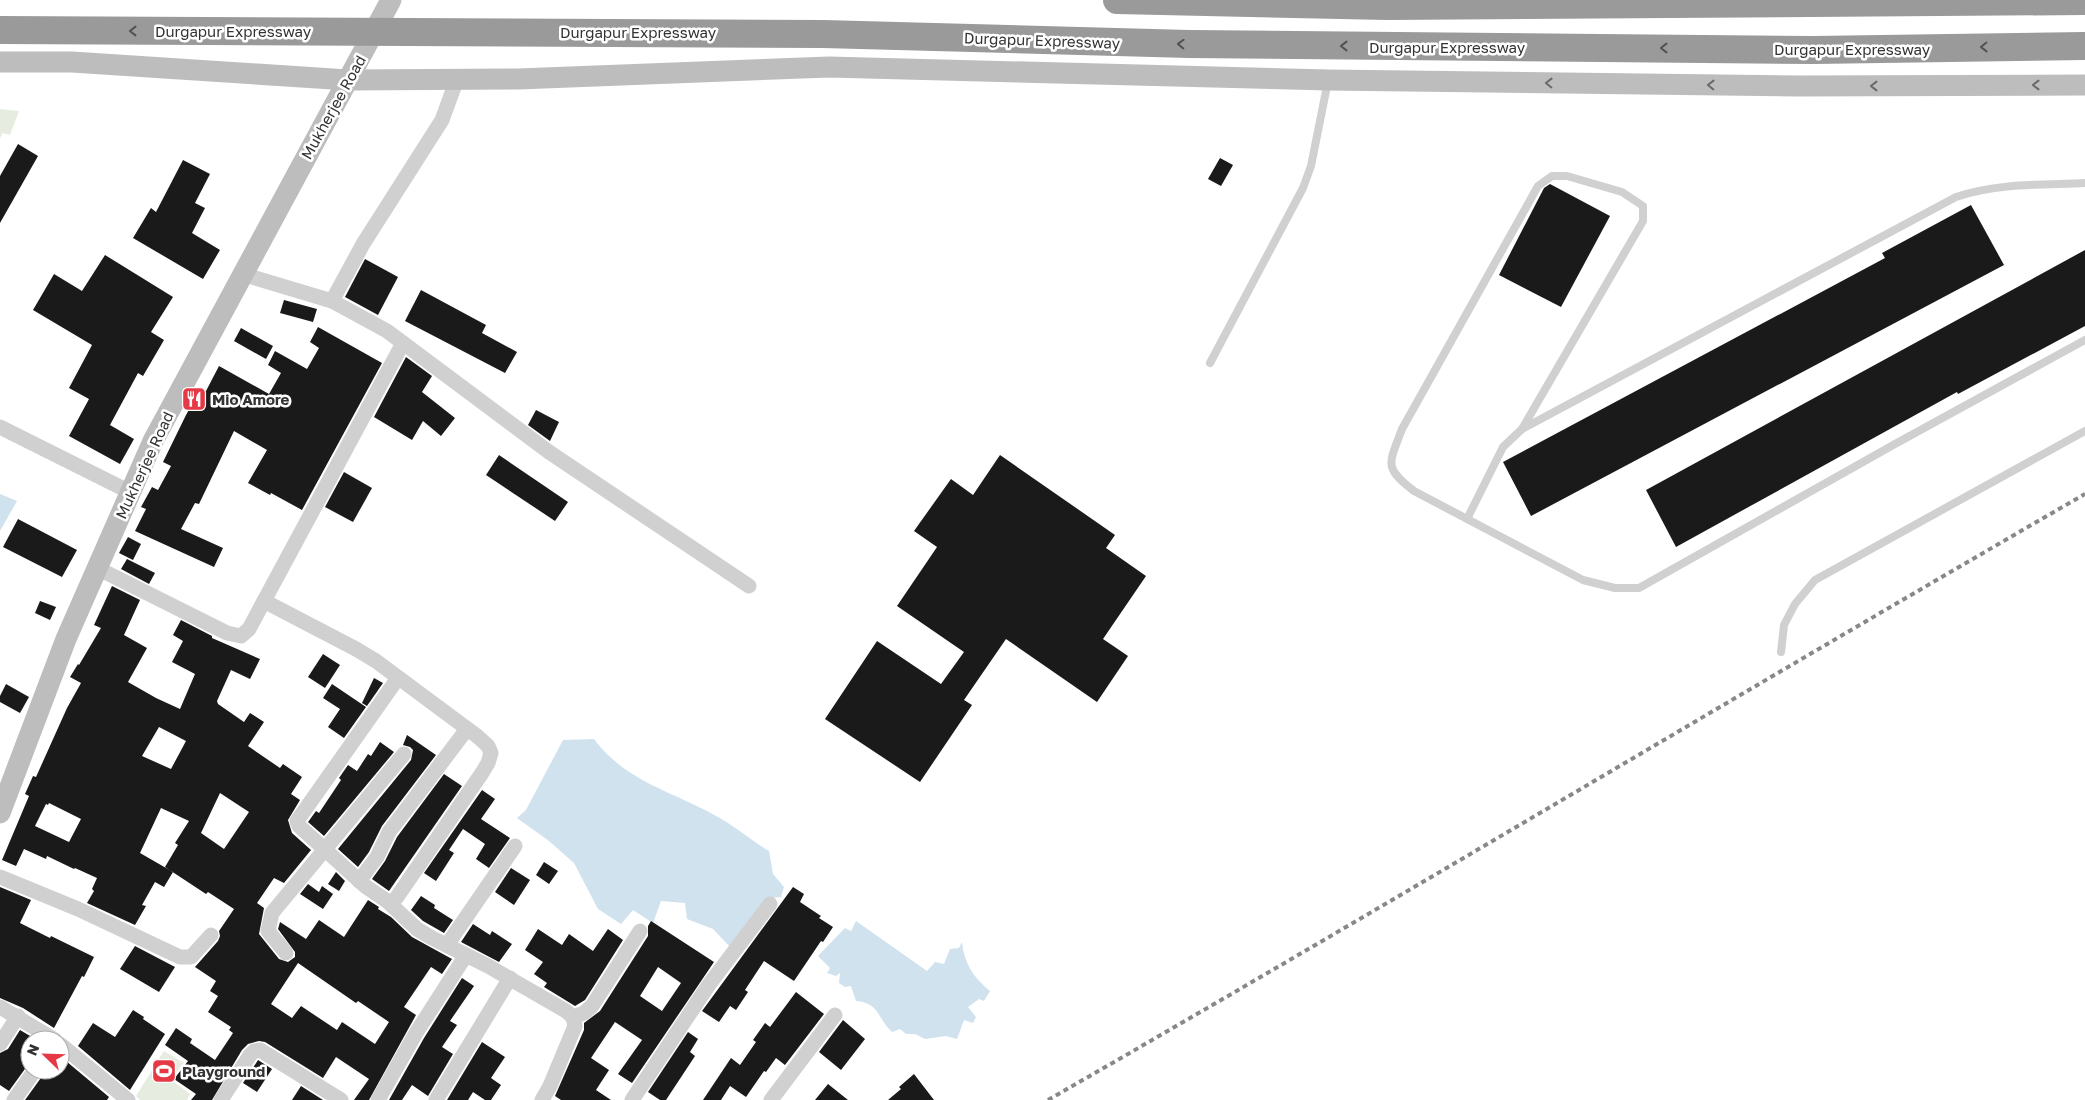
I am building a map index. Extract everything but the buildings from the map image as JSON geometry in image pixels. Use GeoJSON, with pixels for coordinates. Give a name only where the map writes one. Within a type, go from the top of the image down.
{"type":"FeatureCollection","features":[{"type":"Feature","properties":{"kind":"highway"},"geometry":{"type":"LineString","coordinates":[[1118,0],[1387,6],[2085,1]]}},
{"type":"Feature","properties":{"kind":"highway","name":"Durgapur Expressway"},"geometry":{"type":"LineString","coordinates":[[0,30],[432,30],[823,34],[1199,44],[1804,50],[2085,46]]}},
{"type":"Feature","properties":{"kind":"street","name":"Mukherjee Road"},"geometry":{"type":"LineString","coordinates":[[0,813],[6,775],[153,441],[391,0]]}},
{"type":"Feature","properties":{"kind":"street"},"geometry":{"type":"LineString","coordinates":[[0,62],[72,62],[348,80],[518,79],[828,67],[1328,80],[1798,86],[2085,85]]}},
{"type":"Feature","properties":{"kind":"street"},"geometry":{"type":"LineString","coordinates":[[332,301],[363,244],[442,120],[457,79]]}},
{"type":"Feature","properties":{"kind":"street"},"geometry":{"type":"LineString","coordinates":[[242,274],[332,301],[387,331],[549,452],[749,586]]}},
{"type":"Feature","properties":{"kind":"street"},"geometry":{"type":"LineString","coordinates":[[97,568],[227,633],[241,636],[249,629],[403,343]]}},
{"type":"Feature","properties":{"kind":"street"},"geometry":{"type":"LineString","coordinates":[[0,427],[130,492]]}},
{"type":"Feature","properties":{"kind":"street"},"geometry":{"type":"LineString","coordinates":[[264,601],[356,649],[466,728],[488,746],[491,753],[488,763],[398,897],[392,901],[387,900]]}},
{"type":"Feature","properties":{"kind":"street"},"geometry":{"type":"LineString","coordinates":[[398,678],[297,821],[299,826],[359,882],[387,900],[417,929],[510,978],[566,1010],[573,1017],[575,1026],[545,1099]]}},
{"type":"Feature","properties":{"kind":"street"},"geometry":{"type":"LineString","coordinates":[[359,882],[377,857],[389,832],[466,728]]}},
{"type":"Feature","properties":{"kind":"street"},"geometry":{"type":"LineString","coordinates":[[286,952],[268,931],[272,913],[404,754]]}},
{"type":"Feature","properties":{"kind":"street"},"geometry":{"type":"LineString","coordinates":[[447,945],[515,846]]}},
{"type":"Feature","properties":{"kind":"street"},"geometry":{"type":"LineString","coordinates":[[0,877],[78,909],[180,957],[191,957],[212,935]]}},
{"type":"Feature","properties":{"kind":"street"},"geometry":{"type":"LineString","coordinates":[[632,1100],[708,986],[770,904]]}},
{"type":"Feature","properties":{"kind":"street"},"geometry":{"type":"LineString","coordinates":[[573,1017],[584,1013],[592,1006],[640,931]]}},
{"type":"Feature","properties":{"kind":"street"},"geometry":{"type":"LineString","coordinates":[[378,1100],[416,1033],[466,955]]}},
{"type":"Feature","properties":{"kind":"street"},"geometry":{"type":"LineString","coordinates":[[436,1100],[510,978]]}},
{"type":"Feature","properties":{"kind":"street"},"geometry":{"type":"LineString","coordinates":[[0,1006],[40,1030]]}},
{"type":"Feature","properties":{"kind":"street"},"geometry":{"type":"LineString","coordinates":[[771,1100],[835,1015]]}},
{"type":"Feature","properties":{"kind":"street"},"geometry":{"type":"LineString","coordinates":[[0,1044],[18,1016]]}},
{"type":"Feature","properties":{"kind":"street"},"geometry":{"type":"LineString","coordinates":[[221,1100],[250,1055],[254,1051],[260,1050],[341,1100]]}},
{"type":"Feature","properties":{"kind":"street"},"geometry":{"type":"LineString","coordinates":[[70,1053],[123,1098]]}},
{"type":"Feature","properties":{"kind":"street"},"geometry":{"type":"LineString","coordinates":[[14,1100],[28,1080]]}},
{"type":"Feature","properties":{"kind":"lane"},"geometry":{"type":"LineString","coordinates":[[1210,363],[1304,188],[1311,166],[1328,80]]}},
{"type":"Feature","properties":{"kind":"lane"},"geometry":{"type":"LineString","coordinates":[[1522,429],[1643,221],[1643,206],[1622,192],[1567,176],[1552,176],[1538,186],[1402,429],[1390,461],[1396,477],[1414,492],[1584,580],[1615,588],[1639,588],[2085,340]]}},
{"type":"Feature","properties":{"kind":"lane"},"geometry":{"type":"LineString","coordinates":[[1467,519],[1503,447],[1522,429],[1956,197],[1976,190],[2006,186],[2085,183]]}},
{"type":"Feature","properties":{"kind":"lane"},"geometry":{"type":"LineString","coordinates":[[1781,652],[1784,625],[1796,604],[1815,580],[2085,431]]}},
{"type":"Feature","properties":{"kind":"shaded area"},"geometry":{"type":"Polygon","coordinates":[[[0,109],[19,111],[10,135],[3,133],[0,138],[0,109]]]}},
{"type":"Feature","properties":{"kind":"shaded area","name":"Playground"},"geometry":{"type":"Polygon","coordinates":[[[164,1051],[184,1063],[170,1079],[190,1094],[187,1100],[140,1100],[136,1096],[164,1051]]]}},
{"type":"Feature","properties":{"kind":"water"},"geometry":{"type":"Polygon","coordinates":[[[0,494],[17,501],[0,531],[0,494]]]}},
{"type":"Feature","properties":{"kind":"water"},"geometry":{"type":"Polygon","coordinates":[[[594,739],[607,754],[636,776],[718,817],[769,851],[773,874],[784,887],[781,897],[771,898],[734,951],[713,929],[687,919],[685,903],[661,901],[653,923],[633,910],[621,924],[598,909],[574,863],[549,841],[517,818],[526,810],[563,740],[594,739]]]}},
{"type":"Feature","properties":{"kind":"water"},"geometry":{"type":"Polygon","coordinates":[[[856,921],[927,971],[935,962],[944,964],[950,949],[959,948],[962,942],[970,969],[990,991],[984,1001],[979,999],[968,1007],[976,1017],[973,1023],[964,1020],[957,1039],[946,1036],[925,1039],[915,1034],[906,1034],[900,1029],[892,1032],[874,1008],[864,1002],[856,1001],[851,986],[845,987],[839,983],[840,973],[836,976],[827,973],[830,968],[818,956],[845,928],[851,931],[856,921]]]}},
{"type":"Feature","properties":{"kind":"railway"},"geometry":{"type":"LineString","coordinates":[[1048,1100],[2085,494]]}},
{"type":"Feature","properties":{"kind":"place","name":"Mio Amore"},"geometry":{"type":"Point","coordinates":[194,399]}},
{"type":"Feature","properties":{"kind":"place","name":"Playground"},"geometry":{"type":"Point","coordinates":[164,1071]}}]}
